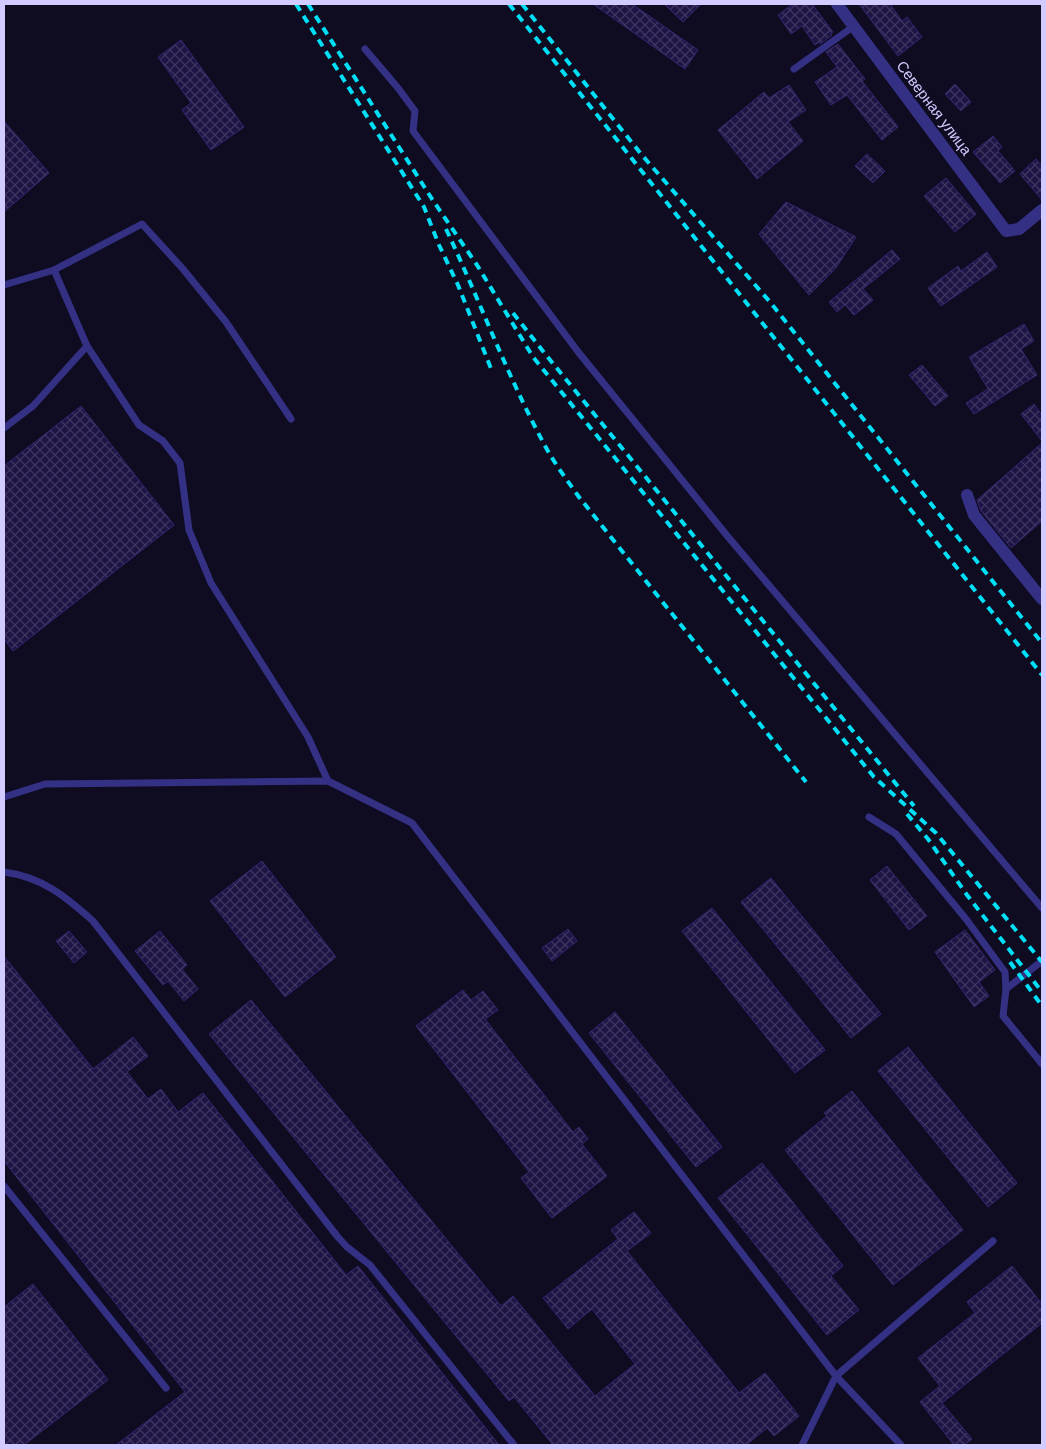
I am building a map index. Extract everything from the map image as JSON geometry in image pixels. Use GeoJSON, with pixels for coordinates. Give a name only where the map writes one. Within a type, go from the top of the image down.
{"type":"FeatureCollection","features":[{"type":"Feature","properties":{"kind":"street","name":"Северная улица"},"geometry":{"type":"LineString","coordinates":[[837,4],[1006,232],[1019,229],[1042,210]]}},
{"type":"Feature","properties":{"kind":"street"},"geometry":{"type":"LineString","coordinates":[[967,495],[974,515],[1042,599]]}},
{"type":"Feature","properties":{"kind":"lane"},"geometry":{"type":"LineString","coordinates":[[794,69],[854,26]]}},
{"type":"Feature","properties":{"kind":"lane"},"geometry":{"type":"LineString","coordinates":[[365,49],[415,111],[413,131],[579,353],[729,538],[1042,908]]}},
{"type":"Feature","properties":{"kind":"lane"},"geometry":{"type":"LineString","coordinates":[[4,285],[54,270],[142,224],[183,269],[226,322],[291,419]]}},
{"type":"Feature","properties":{"kind":"lane"},"geometry":{"type":"LineString","coordinates":[[54,270],[87,346],[139,425],[163,441],[180,463],[189,530],[211,583],[308,736],[328,781]]}},
{"type":"Feature","properties":{"kind":"lane"},"geometry":{"type":"LineString","coordinates":[[4,428],[33,406],[87,346]]}},
{"type":"Feature","properties":{"kind":"lane"},"geometry":{"type":"LineString","coordinates":[[4,797],[45,784],[328,781],[412,823],[836,1376],[901,1445]]}},
{"type":"Feature","properties":{"kind":"lane"},"geometry":{"type":"LineString","coordinates":[[869,817],[896,834],[966,918],[1005,972],[1006,989],[1003,1016],[1042,1064]]}},
{"type":"Feature","properties":{"kind":"lane"},"geometry":{"type":"LineString","coordinates":[[4,872],[22,874],[46,884],[73,903],[93,921],[337,1236],[347,1247],[370,1265],[514,1445]]}},
{"type":"Feature","properties":{"kind":"lane"},"geometry":{"type":"LineString","coordinates":[[1006,989],[1042,961]]}},
{"type":"Feature","properties":{"kind":"lane"},"geometry":{"type":"LineString","coordinates":[[4,1186],[166,1388]]}},
{"type":"Feature","properties":{"kind":"lane"},"geometry":{"type":"LineString","coordinates":[[802,1445],[836,1376],[993,1241]]}},
{"type":"Feature","properties":{"kind":"building"},"geometry":{"type":"Polygon","coordinates":[[[593,4],[632,4],[698,50],[685,69],[593,4]]]}},
{"type":"Feature","properties":{"kind":"building"},"geometry":{"type":"Polygon","coordinates":[[[664,4],[701,4],[683,22],[664,4]]]}},
{"type":"Feature","properties":{"kind":"building"},"geometry":{"type":"Polygon","coordinates":[[[793,4],[812,4],[833,32],[831,33],[832,35],[820,44],[819,42],[815,45],[802,26],[791,34],[778,15],[793,4]]]}},
{"type":"Feature","properties":{"kind":"building"},"geometry":{"type":"Polygon","coordinates":[[[859,4],[890,4],[902,21],[907,17],[922,37],[898,56],[859,4]]]}},
{"type":"Feature","properties":{"kind":"building"},"geometry":{"type":"Polygon","coordinates":[[[181,40],[244,127],[211,150],[182,110],[191,103],[158,57],[181,40]]]}},
{"type":"Feature","properties":{"kind":"building"},"geometry":{"type":"Polygon","coordinates":[[[838,44],[865,79],[862,81],[898,127],[882,140],[847,95],[831,105],[815,82],[837,67],[826,52],[838,44]]]}},
{"type":"Feature","properties":{"kind":"building"},"geometry":{"type":"Polygon","coordinates":[[[955,84],[971,102],[961,111],[945,94],[955,84]]]}},
{"type":"Feature","properties":{"kind":"building"},"geometry":{"type":"Polygon","coordinates":[[[789,85],[806,110],[788,122],[803,141],[757,179],[718,130],[764,92],[769,98],[789,85]]]}},
{"type":"Feature","properties":{"kind":"building"},"geometry":{"type":"Polygon","coordinates":[[[4,121],[49,173],[4,212],[4,121]]]}},
{"type":"Feature","properties":{"kind":"building"},"geometry":{"type":"Polygon","coordinates":[[[993,136],[1002,147],[998,151],[1015,171],[1000,183],[973,152],[993,136]]]}},
{"type":"Feature","properties":{"kind":"building"},"geometry":{"type":"Polygon","coordinates":[[[867,154],[885,171],[873,183],[855,166],[867,154]]]}},
{"type":"Feature","properties":{"kind":"building"},"geometry":{"type":"Polygon","coordinates":[[[1036,159],[1042,166],[1042,200],[1020,174],[1036,159]]]}},
{"type":"Feature","properties":{"kind":"building"},"geometry":{"type":"Polygon","coordinates":[[[946,178],[976,214],[955,232],[924,196],[946,178]]]}},
{"type":"Feature","properties":{"kind":"building"},"geometry":{"type":"Polygon","coordinates":[[[786,202],[856,237],[836,268],[809,295],[759,234],[786,202]]]}},
{"type":"Feature","properties":{"kind":"building"},"geometry":{"type":"Polygon","coordinates":[[[892,250],[900,259],[863,289],[873,300],[854,315],[845,305],[837,312],[829,302],[892,250]]]}},
{"type":"Feature","properties":{"kind":"building"},"geometry":{"type":"Polygon","coordinates":[[[987,252],[997,267],[941,306],[928,288],[958,266],[961,271],[987,252]]]}},
{"type":"Feature","properties":{"kind":"building"},"geometry":{"type":"Polygon","coordinates":[[[1024,324],[1034,341],[1021,349],[1037,375],[974,414],[966,403],[988,389],[969,357],[1024,324]]]}},
{"type":"Feature","properties":{"kind":"building"},"geometry":{"type":"Polygon","coordinates":[[[922,365],[948,396],[935,406],[909,375],[922,365]]]}},
{"type":"Feature","properties":{"kind":"building"},"geometry":{"type":"Polygon","coordinates":[[[1034,404],[1042,415],[1042,441],[1021,414],[1034,404]]]}},
{"type":"Feature","properties":{"kind":"building"},"geometry":{"type":"Polygon","coordinates":[[[81,406],[174,525],[13,651],[4,639],[4,466],[81,406]]]}},
{"type":"Feature","properties":{"kind":"building"},"geometry":{"type":"Polygon","coordinates":[[[1042,443],[1042,521],[1011,548],[981,511],[977,500],[1042,443]]]}},
{"type":"Feature","properties":{"kind":"building"},"geometry":{"type":"Polygon","coordinates":[[[262,861],[336,957],[285,997],[210,901],[262,861]]]}},
{"type":"Feature","properties":{"kind":"building"},"geometry":{"type":"Polygon","coordinates":[[[887,866],[927,916],[909,930],[870,880],[887,866]]]}},
{"type":"Feature","properties":{"kind":"building"},"geometry":{"type":"Polygon","coordinates":[[[771,878],[881,1014],[851,1038],[741,902],[771,878]]]}},
{"type":"Feature","properties":{"kind":"building"},"geometry":{"type":"Polygon","coordinates":[[[712,908],[825,1050],[795,1073],[682,931],[712,908]]]}},
{"type":"Feature","properties":{"kind":"building"},"geometry":{"type":"Polygon","coordinates":[[[568,929],[577,941],[552,961],[542,948],[568,929]]]}},
{"type":"Feature","properties":{"kind":"building"},"geometry":{"type":"Polygon","coordinates":[[[965,930],[995,970],[979,982],[989,996],[974,1007],[935,952],[965,930]]]}},
{"type":"Feature","properties":{"kind":"building"},"geometry":{"type":"Polygon","coordinates":[[[69,931],[87,952],[74,963],[56,941],[69,931]]]}},
{"type":"Feature","properties":{"kind":"building"},"geometry":{"type":"Polygon","coordinates":[[[160,931],[187,965],[182,969],[198,989],[184,1001],[168,981],[163,985],[135,951],[160,931]]]}},
{"type":"Feature","properties":{"kind":"building"},"geometry":{"type":"Polygon","coordinates":[[[4,956],[93,1069],[133,1037],[148,1056],[127,1072],[148,1099],[161,1089],[178,1112],[203,1093],[346,1275],[358,1266],[499,1445],[116,1445],[185,1392],[4,1161],[4,956]]]}},
{"type":"Feature","properties":{"kind":"building"},"geometry":{"type":"Polygon","coordinates":[[[463,990],[471,1000],[483,991],[498,1010],[485,1019],[573,1132],[579,1127],[588,1139],[582,1144],[607,1176],[552,1218],[521,1178],[529,1172],[416,1026],[463,990]]]}},
{"type":"Feature","properties":{"kind":"building"},"geometry":{"type":"Polygon","coordinates":[[[251,1000],[501,1306],[513,1296],[595,1396],[635,1364],[592,1309],[568,1329],[543,1298],[618,1239],[611,1230],[634,1212],[651,1233],[627,1251],[739,1393],[765,1373],[799,1416],[774,1436],[767,1428],[746,1445],[553,1445],[514,1397],[509,1401],[209,1034],[251,1000]]]}},
{"type":"Feature","properties":{"kind":"building"},"geometry":{"type":"Polygon","coordinates":[[[615,1012],[722,1147],[696,1167],[589,1033],[615,1012]]]}},
{"type":"Feature","properties":{"kind":"building"},"geometry":{"type":"Polygon","coordinates":[[[908,1047],[1017,1183],[988,1207],[878,1071],[908,1047]]]}},
{"type":"Feature","properties":{"kind":"building"},"geometry":{"type":"Polygon","coordinates":[[[852,1091],[963,1230],[893,1285],[785,1150],[827,1116],[824,1113],[852,1091]]]}},
{"type":"Feature","properties":{"kind":"building"},"geometry":{"type":"Polygon","coordinates":[[[762,1163],[843,1266],[831,1276],[859,1310],[827,1335],[718,1198],[762,1163]]]}},
{"type":"Feature","properties":{"kind":"building"},"geometry":{"type":"Polygon","coordinates":[[[1012,1266],[1042,1304],[1042,1323],[942,1403],[972,1439],[964,1445],[954,1445],[920,1402],[940,1386],[918,1358],[975,1313],[967,1302],[1012,1266]]]}},
{"type":"Feature","properties":{"kind":"building"},"geometry":{"type":"Polygon","coordinates":[[[33,1284],[108,1380],[24,1445],[4,1445],[4,1307],[33,1284]]]}},
{"type":"Feature","properties":{"kind":"railway"},"geometry":{"type":"LineString","coordinates":[[296,4],[424,207],[458,285],[492,371]]}},
{"type":"Feature","properties":{"kind":"railway"},"geometry":{"type":"LineString","coordinates":[[308,4],[432,199],[477,265],[533,357],[874,777],[936,833],[1042,962]]}},
{"type":"Feature","properties":{"kind":"railway"},"geometry":{"type":"LineString","coordinates":[[509,4],[1042,675]]}},
{"type":"Feature","properties":{"kind":"railway"},"geometry":{"type":"LineString","coordinates":[[522,4],[641,154],[770,302],[1042,643]]}},
{"type":"Feature","properties":{"kind":"railway"},"geometry":{"type":"LineString","coordinates":[[446,229],[521,398],[556,464],[579,497],[806,782]]}},
{"type":"Feature","properties":{"kind":"railway"},"geometry":{"type":"LineString","coordinates":[[513,313],[914,806]]}},
{"type":"Feature","properties":{"kind":"railway"},"geometry":{"type":"LineString","coordinates":[[907,814],[928,839],[967,895],[1042,992]]}},
{"type":"Feature","properties":{"kind":"railway"},"geometry":{"type":"LineString","coordinates":[[1010,962],[1042,1006]]}}]}
